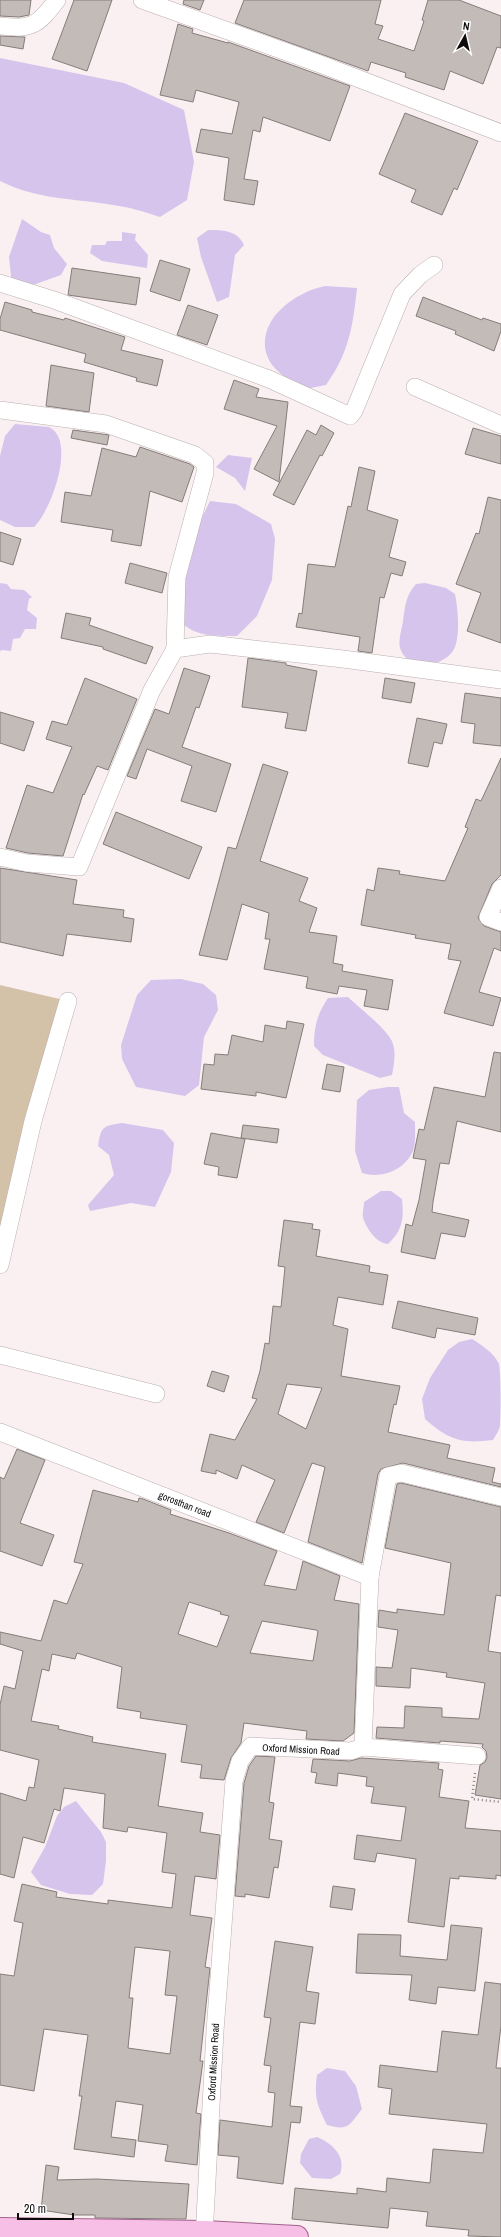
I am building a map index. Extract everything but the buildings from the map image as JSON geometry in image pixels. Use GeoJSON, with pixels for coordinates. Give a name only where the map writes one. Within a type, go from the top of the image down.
{"type":"FeatureCollection","features":[{"type":"Feature","properties":{"kind":"main road"},"geometry":{"type":"LineString","coordinates":[[12,2232],[204,2234],[297,2237]]}},
{"type":"Feature","properties":{"kind":"street"},"geometry":{"type":"LineString","coordinates":[[0,26],[31,26],[44,18],[56,0]]}},
{"type":"Feature","properties":{"kind":"street"},"geometry":{"type":"LineString","coordinates":[[142,0],[320,64],[501,133]]}},
{"type":"Feature","properties":{"kind":"street"},"geometry":{"type":"LineString","coordinates":[[0,283],[54,300],[269,379],[344,416],[350,416],[402,294],[420,275],[434,265]]}},
{"type":"Feature","properties":{"kind":"street"},"geometry":{"type":"LineString","coordinates":[[415,387],[501,425]]}},
{"type":"Feature","properties":{"kind":"street"},"geometry":{"type":"LineString","coordinates":[[0,410],[106,424],[196,455],[205,463],[205,473],[177,576],[175,649],[152,690],[79,867],[27,863],[0,858]]}},
{"type":"Feature","properties":{"kind":"street"},"geometry":{"type":"LineString","coordinates":[[175,649],[210,644],[343,659],[501,680]]}},
{"type":"Feature","properties":{"kind":"street"},"geometry":{"type":"LineString","coordinates":[[501,888],[488,917],[501,922]]}},
{"type":"Feature","properties":{"kind":"street"},"geometry":{"type":"LineString","coordinates":[[0,1265],[33,1121],[68,1001]]}},
{"type":"Feature","properties":{"kind":"street"},"geometry":{"type":"LineString","coordinates":[[0,1355],[156,1394]]}},
{"type":"Feature","properties":{"kind":"street","name":"gorosthan road"},"geometry":{"type":"LineString","coordinates":[[0,1432],[370,1577]]}},
{"type":"Feature","properties":{"kind":"street"},"geometry":{"type":"LineString","coordinates":[[477,1756],[363,1746],[370,1577],[388,1476],[401,1473],[501,1497]]}},
{"type":"Feature","properties":{"kind":"street","name":"Oxford Mission Road"},"geometry":{"type":"LineString","coordinates":[[204,2234],[215,2031],[224,1906],[234,1781],[240,1761],[251,1746],[351,1751],[363,1746]]}},
{"type":"Feature","properties":{"kind":"path"},"geometry":{"type":"LineString","coordinates":[[477,1756],[472,1799],[501,1802]]}},
{"type":"Feature","properties":{"kind":"shaded area"},"geometry":{"type":"Polygon","coordinates":[[[0,58],[124,83],[184,110],[194,162],[187,200],[160,217],[119,206],[55,198],[28,192],[0,181],[0,58]]]}},
{"type":"Feature","properties":{"kind":"shaded area"},"geometry":{"type":"Polygon","coordinates":[[[22,219],[41,232],[50,235],[54,248],[67,264],[61,275],[33,285],[12,286],[9,257],[22,219]]]}},
{"type":"Feature","properties":{"kind":"shaded area"},"geometry":{"type":"Polygon","coordinates":[[[208,230],[229,232],[238,236],[244,245],[235,255],[229,297],[217,302],[201,257],[197,238],[208,230]]]}},
{"type":"Feature","properties":{"kind":"shaded area"},"geometry":{"type":"Polygon","coordinates":[[[122,232],[136,234],[135,240],[148,255],[147,268],[102,261],[90,253],[92,245],[105,245],[107,241],[122,241],[122,232]]]}},
{"type":"Feature","properties":{"kind":"shaded area"},"geometry":{"type":"Polygon","coordinates":[[[325,286],[357,288],[354,315],[349,339],[334,373],[326,385],[306,389],[283,375],[273,366],[267,355],[265,342],[267,330],[273,319],[291,301],[313,289],[325,286]]]}},
{"type":"Feature","properties":{"kind":"shaded area"},"geometry":{"type":"Polygon","coordinates":[[[15,424],[49,427],[57,434],[61,446],[61,460],[54,492],[41,519],[34,527],[15,527],[0,520],[0,456],[5,436],[15,424]]]}},
{"type":"Feature","properties":{"kind":"shaded area"},"geometry":{"type":"Polygon","coordinates":[[[228,455],[252,458],[245,491],[235,478],[216,467],[228,455]]]}},
{"type":"Feature","properties":{"kind":"shaded area"},"geometry":{"type":"Polygon","coordinates":[[[210,501],[236,504],[271,524],[275,539],[272,580],[257,616],[237,636],[208,635],[194,631],[182,623],[182,590],[191,540],[210,501]]]}},
{"type":"Feature","properties":{"kind":"shaded area"},"geometry":{"type":"Polygon","coordinates":[[[0,583],[7,584],[11,589],[24,590],[32,597],[29,599],[27,610],[37,618],[36,629],[25,629],[20,638],[13,639],[11,651],[1,650],[0,652],[0,583]]]}},
{"type":"Feature","properties":{"kind":"shaded area"},"geometry":{"type":"Polygon","coordinates":[[[425,583],[446,588],[455,594],[458,631],[456,646],[448,657],[433,664],[417,664],[410,661],[404,655],[400,648],[399,641],[408,597],[416,584],[425,583]]]}},
{"type":"Feature","properties":{"kind":"shaded area"},"geometry":{"type":"Polygon","coordinates":[[[181,979],[203,984],[216,995],[218,1010],[204,1037],[199,1085],[185,1096],[136,1087],[122,1059],[121,1045],[137,995],[151,980],[181,979]]]}},
{"type":"Feature","properties":{"kind":"shaded area"},"geometry":{"type":"Polygon","coordinates":[[[0,985],[68,1001],[0,1269],[0,985]]]}},
{"type":"Feature","properties":{"kind":"shaded area"},"geometry":{"type":"Polygon","coordinates":[[[348,997],[380,1026],[391,1039],[394,1052],[392,1075],[380,1078],[323,1055],[314,1046],[317,1021],[328,998],[348,997]]]}},
{"type":"Feature","properties":{"kind":"shaded area"},"geometry":{"type":"Polygon","coordinates":[[[399,1087],[404,1113],[415,1122],[414,1148],[409,1158],[398,1168],[384,1174],[369,1175],[362,1173],[355,1151],[357,1100],[369,1090],[399,1087]]]}},
{"type":"Feature","properties":{"kind":"shaded area"},"geometry":{"type":"Polygon","coordinates":[[[122,1123],[163,1130],[174,1143],[171,1172],[155,1207],[131,1203],[90,1211],[88,1205],[114,1175],[109,1155],[98,1146],[100,1134],[107,1126],[122,1123]]]}},
{"type":"Feature","properties":{"kind":"shaded area"},"geometry":{"type":"Polygon","coordinates":[[[381,1191],[391,1191],[402,1199],[403,1212],[400,1229],[388,1244],[380,1241],[372,1235],[363,1218],[364,1202],[381,1191]]]}},
{"type":"Feature","properties":{"kind":"shaded area"},"geometry":{"type":"Polygon","coordinates":[[[472,1339],[491,1353],[499,1364],[501,1395],[500,1426],[493,1440],[464,1441],[456,1439],[441,1432],[425,1419],[422,1399],[430,1378],[448,1350],[459,1342],[472,1339]]]}},
{"type":"Feature","properties":{"kind":"shaded area"},"geometry":{"type":"Polygon","coordinates":[[[76,1801],[101,1832],[106,1842],[106,1861],[103,1884],[92,1895],[70,1894],[41,1885],[31,1872],[45,1847],[57,1816],[64,1807],[76,1801]]]}},
{"type":"Feature","properties":{"kind":"shaded area"},"geometry":{"type":"Polygon","coordinates":[[[327,2068],[345,2071],[356,2086],[362,2109],[348,2126],[334,2127],[327,2125],[317,2101],[317,2075],[327,2068]]]}},
{"type":"Feature","properties":{"kind":"shaded area"},"geometry":{"type":"Polygon","coordinates":[[[317,2137],[333,2147],[340,2156],[340,2174],[331,2179],[312,2178],[300,2163],[301,2154],[309,2139],[317,2137]]]}}]}
